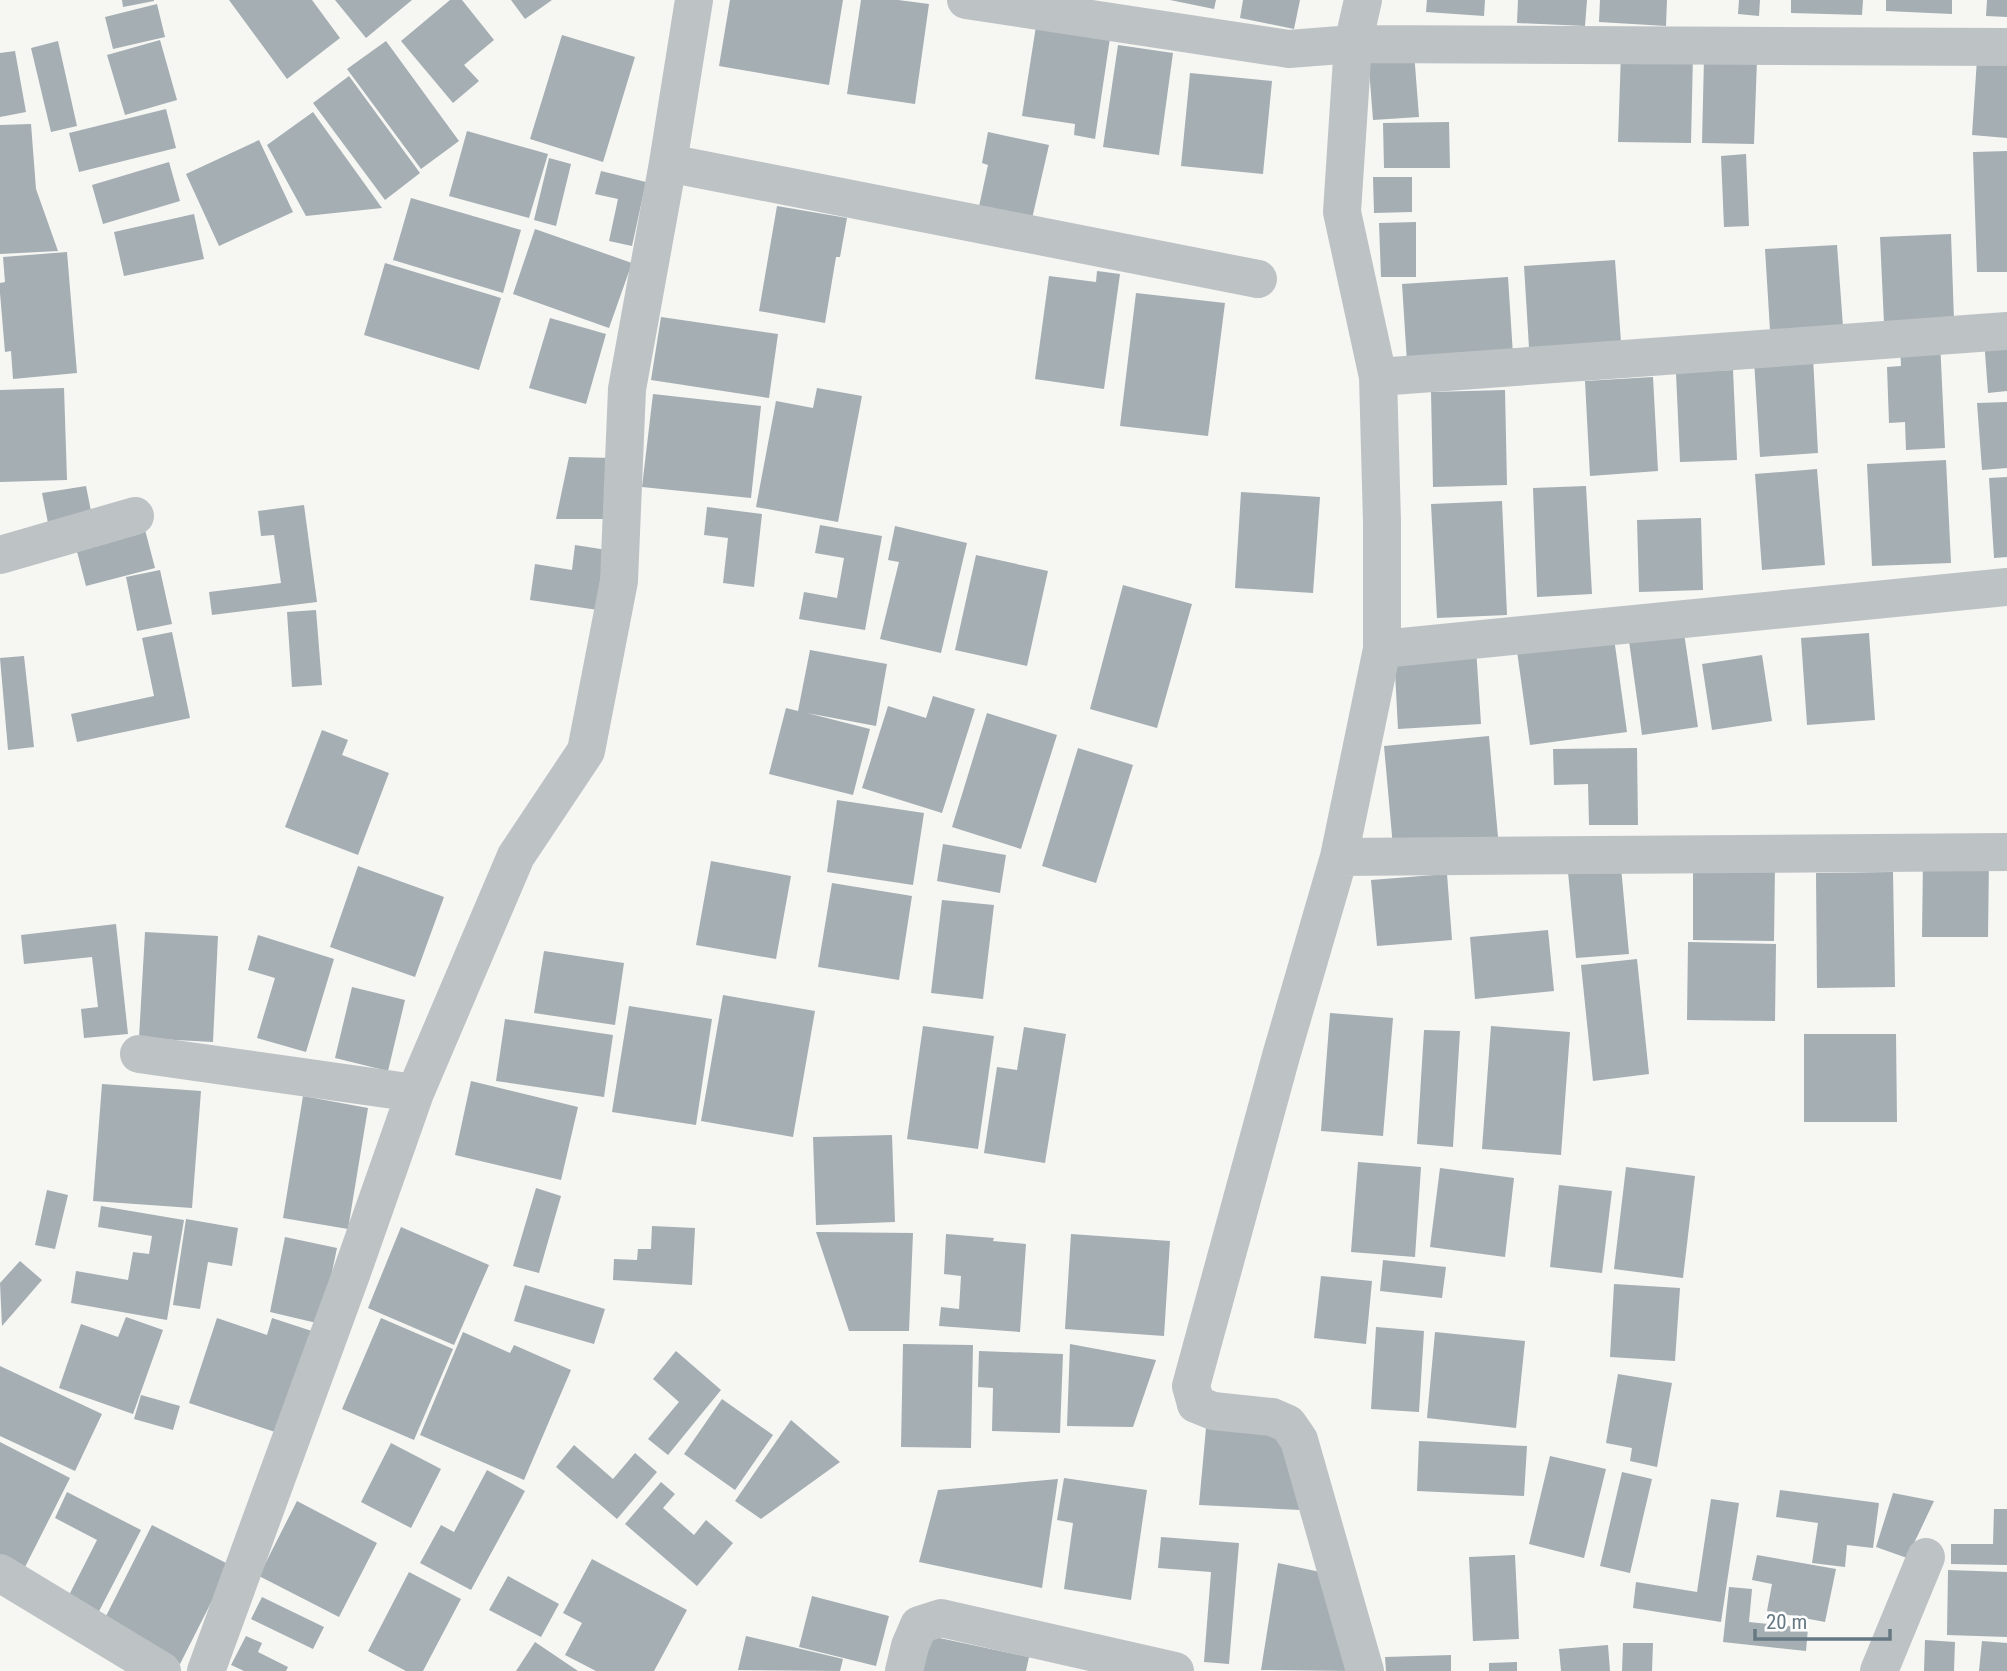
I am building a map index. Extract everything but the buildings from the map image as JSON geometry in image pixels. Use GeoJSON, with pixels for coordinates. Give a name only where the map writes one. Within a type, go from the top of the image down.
{"type":"FeatureCollection","features":[{"type":"Feature","properties":{"kind":"street"},"geometry":{"type":"LineString","coordinates":[[205,1671],[415,1093],[516,856],[586,751],[619,581],[627,388],[668,163],[694,0]]}},
{"type":"Feature","properties":{"kind":"street"},"geometry":{"type":"LineString","coordinates":[[966,0],[1289,50],[1353,44],[2007,47]]}},
{"type":"Feature","properties":{"kind":"street"},"geometry":{"type":"LineString","coordinates":[[1363,0],[1353,44],[1342,212],[1378,377],[1382,649],[1339,857],[1281,1056],[1191,1386],[1196,1405],[1213,1411],[1272,1417],[1288,1424],[1299,1440],[1365,1671]]}},
{"type":"Feature","properties":{"kind":"street"},"geometry":{"type":"LineString","coordinates":[[668,163],[1258,279]]}},
{"type":"Feature","properties":{"kind":"street"},"geometry":{"type":"LineString","coordinates":[[1378,377],[2007,331]]}},
{"type":"Feature","properties":{"kind":"street"},"geometry":{"type":"LineString","coordinates":[[0,555],[135,516]]}},
{"type":"Feature","properties":{"kind":"street"},"geometry":{"type":"LineString","coordinates":[[1382,649],[2007,587]]}},
{"type":"Feature","properties":{"kind":"street"},"geometry":{"type":"LineString","coordinates":[[1339,857],[2007,852]]}},
{"type":"Feature","properties":{"kind":"street"},"geometry":{"type":"LineString","coordinates":[[139,1055],[415,1093]]}},
{"type":"Feature","properties":{"kind":"street"},"geometry":{"type":"LineString","coordinates":[[1879,1671],[1926,1557]]}},
{"type":"Feature","properties":{"kind":"street"},"geometry":{"type":"LineString","coordinates":[[0,1573],[162,1671]]}},
{"type":"Feature","properties":{"kind":"street"},"geometry":{"type":"LineString","coordinates":[[904,1671],[919,1625],[940,1619],[1175,1671]]}}]}
